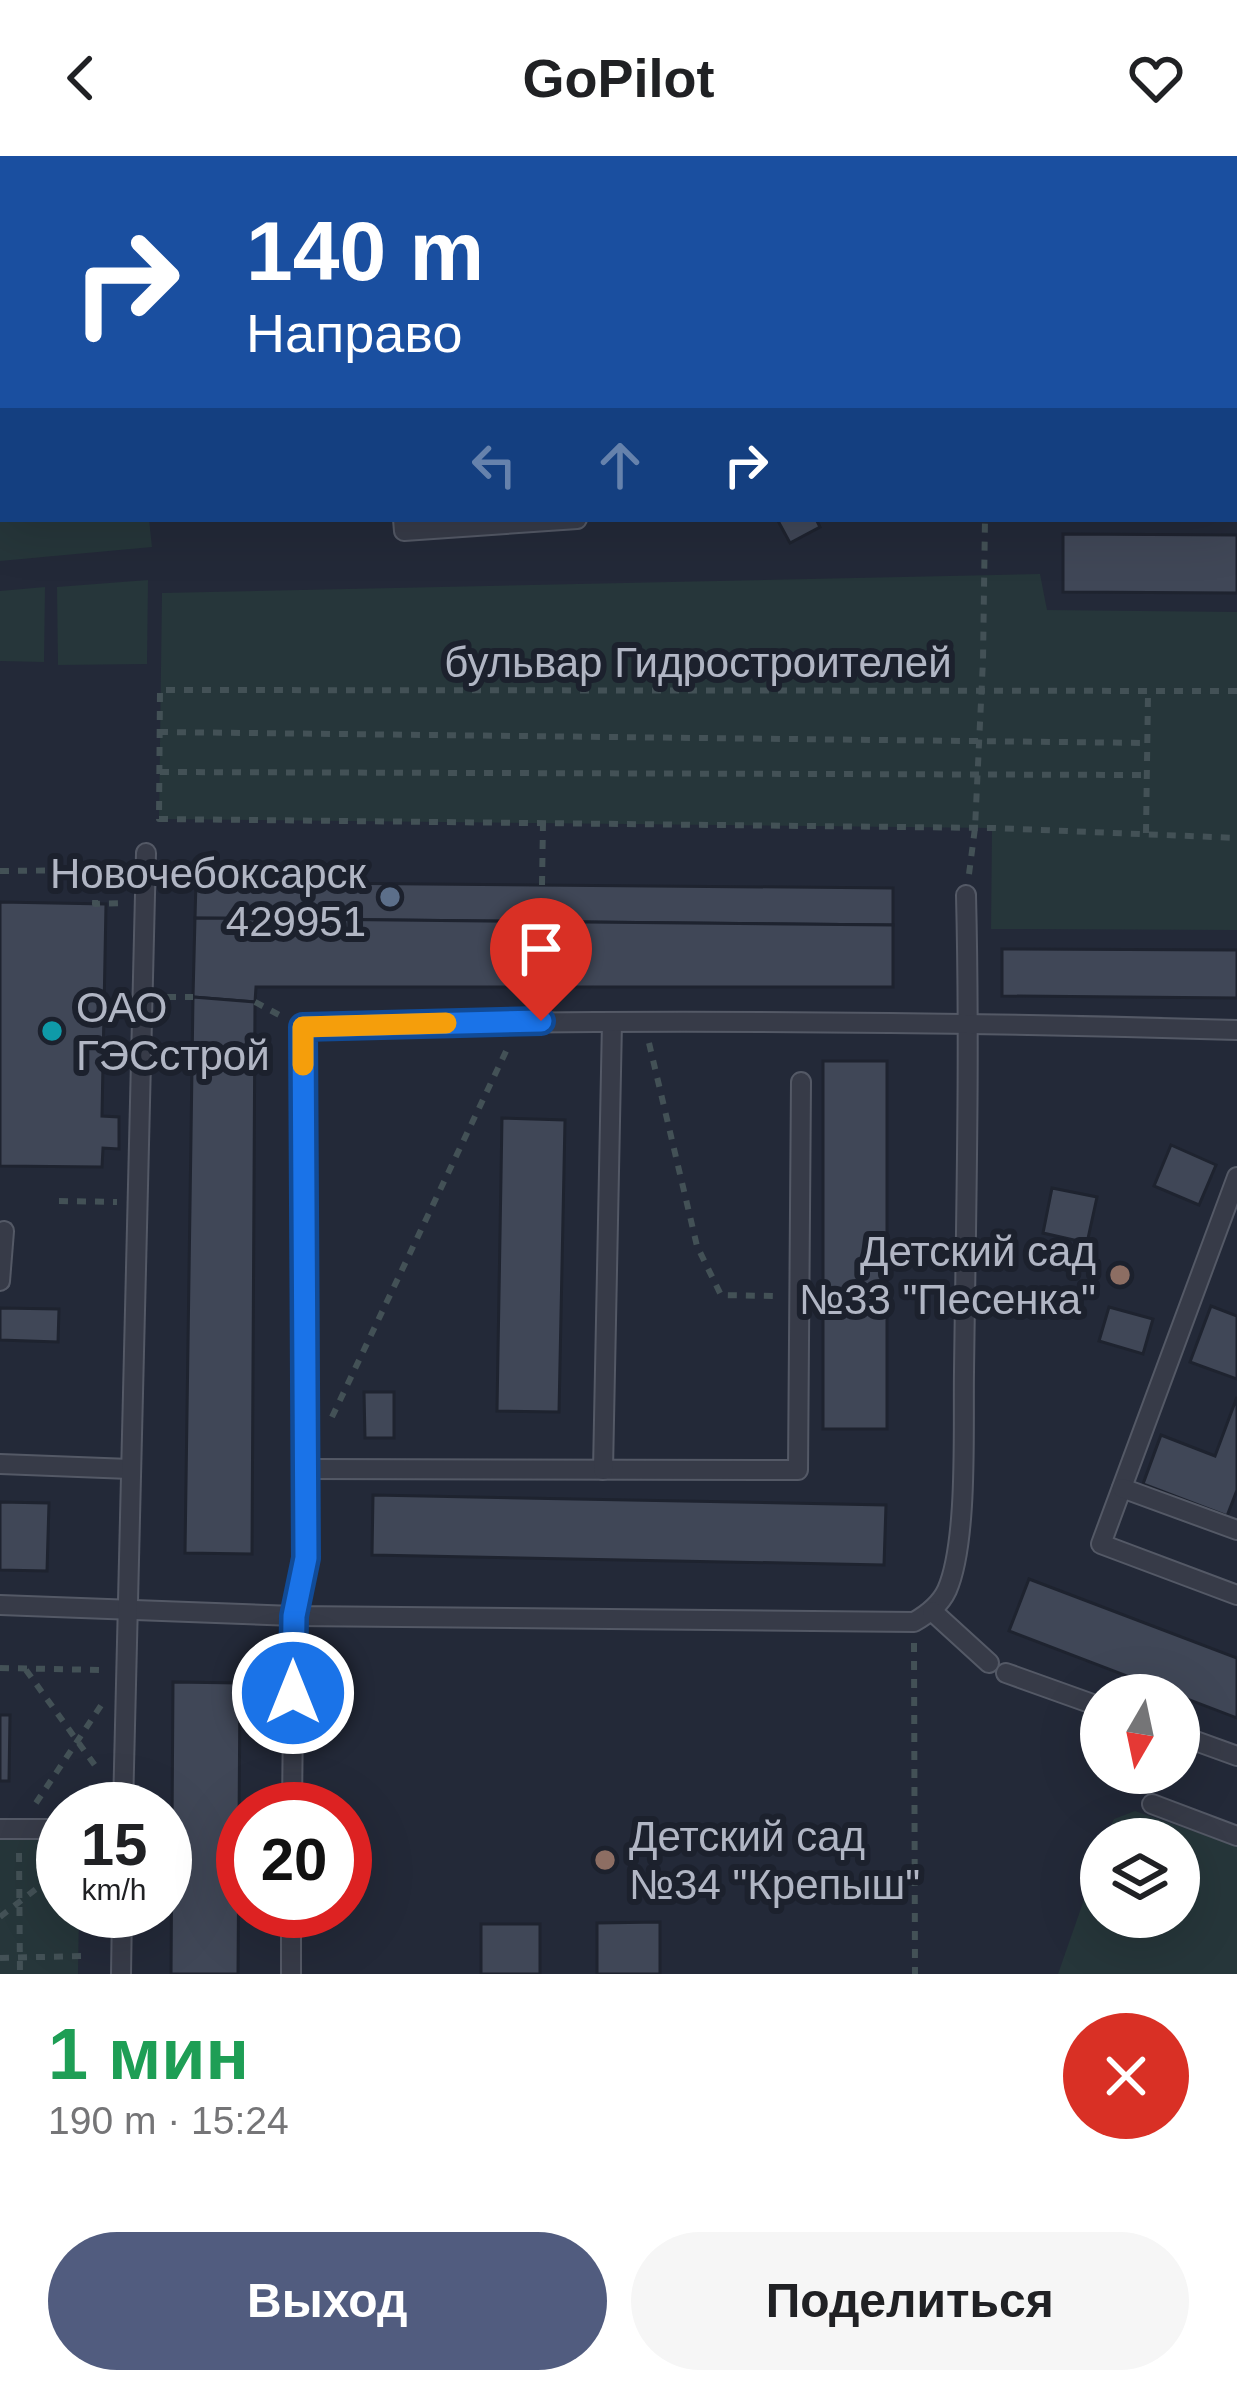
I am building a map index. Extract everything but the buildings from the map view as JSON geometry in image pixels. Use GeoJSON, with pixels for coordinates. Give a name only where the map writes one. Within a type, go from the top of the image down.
{"type":"FeatureCollection","features":[{"type":"Feature","properties":{"kind":"lane"},"geometry":{"type":"LineString","coordinates":[[404,522],[404,531],[534,522]]}},
{"type":"Feature","properties":{"kind":"lane"},"geometry":{"type":"LineString","coordinates":[[123,1782],[146,853]]}},
{"type":"Feature","properties":{"kind":"lane"},"geometry":{"type":"LineString","coordinates":[[923,1616],[946,1593],[956,1559],[962,1471],[969,1022],[966,895]]}},
{"type":"Feature","properties":{"kind":"lane"},"geometry":{"type":"LineString","coordinates":[[292,1782],[294,1616],[306,1558],[303,1027],[520,1021],[969,1022],[1237,1030]]}},
{"type":"Feature","properties":{"kind":"lane"},"geometry":{"type":"LineString","coordinates":[[602,1470],[612,1022]]}},
{"type":"Feature","properties":{"kind":"lane"},"geometry":{"type":"LineString","coordinates":[[307,1469],[798,1470],[801,1082]]}},
{"type":"Feature","properties":{"kind":"lane"},"geometry":{"type":"LineString","coordinates":[[1237,1177],[1101,1544],[1237,1595]]}},
{"type":"Feature","properties":{"kind":"lane"},"geometry":{"type":"LineString","coordinates":[[0,1281],[4,1231]]}},
{"type":"Feature","properties":{"kind":"lane"},"geometry":{"type":"LineString","coordinates":[[0,1464],[130,1469]]}},
{"type":"Feature","properties":{"kind":"lane"},"geometry":{"type":"LineString","coordinates":[[1122,1488],[1237,1529]]}},
{"type":"Feature","properties":{"kind":"lane"},"geometry":{"type":"LineString","coordinates":[[0,1605],[294,1616],[923,1616],[998,1668],[1080,1699]]}},
{"type":"Feature","properties":{"kind":"lane"},"geometry":{"type":"LineString","coordinates":[[1200,1743],[1237,1756]]}},
{"type":"Feature","properties":{"kind":"lane"},"geometry":{"type":"LineString","coordinates":[[1152,1804],[1237,1836]]}},
{"type":"Feature","properties":{"kind":"lane"},"geometry":{"type":"LineString","coordinates":[[121,1974],[122,1938]]}},
{"type":"Feature","properties":{"kind":"lane"},"geometry":{"type":"LineString","coordinates":[[291,1938],[291,1974]]}},
{"type":"Feature","properties":{"kind":"path"},"geometry":{"type":"LineString","coordinates":[[966,895],[978,774],[985,522]]}},
{"type":"Feature","properties":{"kind":"path","name":"бульвар Гидростроителей"},"geometry":{"type":"LineString","coordinates":[[159,732],[160,690],[1237,691]]}},
{"type":"Feature","properties":{"kind":"path"},"geometry":{"type":"LineString","coordinates":[[1146,833],[1148,694]]}},
{"type":"Feature","properties":{"kind":"path"},"geometry":{"type":"LineString","coordinates":[[1147,743],[159,732],[159,819],[975,828],[1237,838]]}},
{"type":"Feature","properties":{"kind":"path"},"geometry":{"type":"LineString","coordinates":[[159,772],[1146,775]]}},
{"type":"Feature","properties":{"kind":"path"},"geometry":{"type":"LineString","coordinates":[[542,885],[543,823]]}},
{"type":"Feature","properties":{"kind":"path"},"geometry":{"type":"LineString","coordinates":[[0,871],[96,870],[95,904],[145,902]]}},
{"type":"Feature","properties":{"kind":"path"},"geometry":{"type":"LineString","coordinates":[[328,1427],[520,1021]]}},
{"type":"Feature","properties":{"kind":"path"},"geometry":{"type":"LineString","coordinates":[[644,1022],[698,1246],[721,1295],[799,1296]]}},
{"type":"Feature","properties":{"kind":"path"},"geometry":{"type":"LineString","coordinates":[[59,1201],[138,1202]]}},
{"type":"Feature","properties":{"kind":"path"},"geometry":{"type":"LineString","coordinates":[[915,1974],[923,1616]]}},
{"type":"Feature","properties":{"kind":"path"},"geometry":{"type":"LineString","coordinates":[[0,1668],[124,1670]]}},
{"type":"Feature","properties":{"kind":"path"},"geometry":{"type":"LineString","coordinates":[[26,1668],[106,1782]]}},
{"type":"Feature","properties":{"kind":"path"},"geometry":{"type":"LineString","coordinates":[[20,1974],[19,1900],[10,1829],[78,1741],[124,1670]]}},
{"type":"Feature","properties":{"kind":"path"},"geometry":{"type":"LineString","coordinates":[[0,1917],[36,1888]]}},
{"type":"Feature","properties":{"kind":"path"},"geometry":{"type":"LineString","coordinates":[[0,1958],[82,1956]]}},
{"type":"Feature","properties":{"kind":"shaded area"},"geometry":{"type":"Polygon","coordinates":[[[0,522],[149,522],[152,547],[0,561],[0,522]]]}},
{"type":"Feature","properties":{"kind":"shaded area"},"geometry":{"type":"Polygon","coordinates":[[[1040,574],[1047,610],[1237,612],[1237,930],[991,929],[992,828],[159,819],[162,593],[1040,574]]]}},
{"type":"Feature","properties":{"kind":"shaded area"},"geometry":{"type":"Polygon","coordinates":[[[148,580],[147,664],[58,665],[57,587],[148,580]]]}},
{"type":"Feature","properties":{"kind":"shaded area"},"geometry":{"type":"Polygon","coordinates":[[[45,587],[44,662],[0,661],[0,591],[45,587]]]}},
{"type":"Feature","properties":{"kind":"shaded area"},"geometry":{"type":"Polygon","coordinates":[[[1135,1811],[1155,1818],[1117,1818],[1135,1811]]]}},
{"type":"Feature","properties":{"kind":"shaded area"},"geometry":{"type":"Polygon","coordinates":[[[1200,1833],[1237,1846],[1237,1974],[1058,1974],[1080,1911],[1080,1938],[1200,1938],[1200,1833]]]}},
{"type":"Feature","properties":{"kind":"shaded area"},"geometry":{"type":"Polygon","coordinates":[[[36,1839],[36,1938],[79,1938],[78,1974],[0,1974],[0,1840],[36,1839]]]}},
{"type":"Feature","properties":{"kind":"slow traffic"},"geometry":{"type":"LineString","coordinates":[[303,1065],[303,1027],[446,1023]]}},
{"type":"Feature","properties":{"kind":"place","name":"Новочебоксарск 429951"},"geometry":{"type":"Point","coordinates":[390,897]}},
{"type":"Feature","properties":{"kind":"place","name":"ОАО ГЭСстрой"},"geometry":{"type":"Point","coordinates":[52,1031]}},
{"type":"Feature","properties":{"kind":"place","name":"Детский сад №33 \"Песенка\""},"geometry":{"type":"Point","coordinates":[1120,1275]}},
{"type":"Feature","properties":{"kind":"place","name":"Детский сад №34 \"Крепыш\""},"geometry":{"type":"Point","coordinates":[605,1860]}},
{"type":"Feature","properties":{"kind":"route"},"geometry":{"type":"LineString","coordinates":[[293,1693],[294,1616],[306,1558],[303,1027],[541,1021]]}}]}
